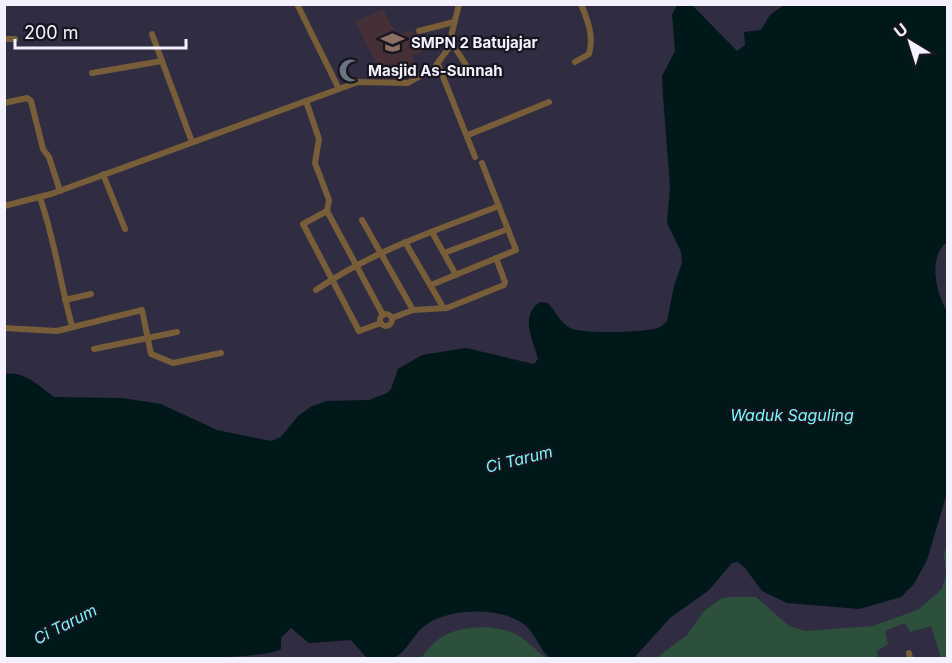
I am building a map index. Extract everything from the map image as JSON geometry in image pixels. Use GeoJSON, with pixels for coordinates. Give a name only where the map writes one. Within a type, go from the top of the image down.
{"type":"FeatureCollection","features":[{"type":"Feature","properties":{"kind":"street"},"geometry":{"type":"LineString","coordinates":[[297,4],[339,89]]}},
{"type":"Feature","properties":{"kind":"street"},"geometry":{"type":"LineString","coordinates":[[4,206],[40,198],[364,81],[408,83],[420,78],[438,64],[450,40],[459,4]]}},
{"type":"Feature","properties":{"kind":"street"},"geometry":{"type":"LineString","coordinates":[[574,63],[589,54],[592,46],[590,26],[581,4]]}},
{"type":"Feature","properties":{"kind":"street"},"geometry":{"type":"LineString","coordinates":[[419,31],[454,22]]}},
{"type":"Feature","properties":{"kind":"street"},"geometry":{"type":"LineString","coordinates":[[152,34],[192,142]]}},
{"type":"Feature","properties":{"kind":"street"},"geometry":{"type":"LineString","coordinates":[[4,39],[15,39]]}},
{"type":"Feature","properties":{"kind":"street"},"geometry":{"type":"LineString","coordinates":[[450,40],[466,66]]}},
{"type":"Feature","properties":{"kind":"street"},"geometry":{"type":"LineString","coordinates":[[92,73],[162,61]]}},
{"type":"Feature","properties":{"kind":"street"},"geometry":{"type":"LineString","coordinates":[[438,64],[475,157]]}},
{"type":"Feature","properties":{"kind":"street"},"geometry":{"type":"LineString","coordinates":[[4,103],[27,98],[31,101],[43,149],[49,157],[60,191]]}},
{"type":"Feature","properties":{"kind":"street"},"geometry":{"type":"LineString","coordinates":[[306,101],[319,139],[315,163],[329,200],[327,212],[383,315],[381,323]]}},
{"type":"Feature","properties":{"kind":"street"},"geometry":{"type":"LineString","coordinates":[[468,135],[549,102]]}},
{"type":"Feature","properties":{"kind":"street"},"geometry":{"type":"LineString","coordinates":[[431,285],[516,250],[482,163]]}},
{"type":"Feature","properties":{"kind":"street"},"geometry":{"type":"LineString","coordinates":[[103,174],[125,229]]}},
{"type":"Feature","properties":{"kind":"street"},"geometry":{"type":"LineString","coordinates":[[40,198],[50,228],[72,326]]}},
{"type":"Feature","properties":{"kind":"street"},"geometry":{"type":"LineString","coordinates":[[316,290],[355,264],[380,252],[499,206]]}},
{"type":"Feature","properties":{"kind":"street"},"geometry":{"type":"LineString","coordinates":[[327,212],[303,225],[359,331],[381,323],[388,326],[393,322],[392,318]]}},
{"type":"Feature","properties":{"kind":"street"},"geometry":{"type":"LineString","coordinates":[[362,220],[412,310]]}},
{"type":"Feature","properties":{"kind":"street"},"geometry":{"type":"LineString","coordinates":[[444,253],[508,229]]}},
{"type":"Feature","properties":{"kind":"street"},"geometry":{"type":"LineString","coordinates":[[432,232],[456,275]]}},
{"type":"Feature","properties":{"kind":"street"},"geometry":{"type":"LineString","coordinates":[[405,242],[443,307]]}},
{"type":"Feature","properties":{"kind":"street"},"geometry":{"type":"LineString","coordinates":[[392,318],[412,310],[443,307],[504,285],[505,282],[496,258]]}},
{"type":"Feature","properties":{"kind":"street"},"geometry":{"type":"LineString","coordinates":[[65,300],[91,294]]}},
{"type":"Feature","properties":{"kind":"street"},"geometry":{"type":"LineString","coordinates":[[4,328],[55,331],[142,310],[151,354],[173,363],[221,353]]}},
{"type":"Feature","properties":{"kind":"street"},"geometry":{"type":"LineString","coordinates":[[383,315],[387,314],[392,318]]}},
{"type":"Feature","properties":{"kind":"street"},"geometry":{"type":"LineString","coordinates":[[94,349],[177,332]]}},
{"type":"Feature","properties":{"kind":"shaded area","name":"SMPN 2 Batujajar"},"geometry":{"type":"Polygon","coordinates":[[[383,9],[397,35],[412,30],[423,51],[412,56],[421,75],[385,81],[355,22],[383,9]]]}},
{"type":"Feature","properties":{"kind":"green space"},"geometry":{"type":"Polygon","coordinates":[[[947,546],[947,658],[941,658],[931,626],[910,632],[905,623],[885,631],[888,644],[877,651],[878,658],[656,658],[687,635],[704,611],[722,598],[756,597],[789,626],[805,631],[873,626],[909,613],[919,609],[942,589],[946,575],[944,553],[947,546]]]}},
{"type":"Feature","properties":{"kind":"green space"},"geometry":{"type":"Polygon","coordinates":[[[487,627],[514,634],[546,658],[421,658],[435,642],[449,633],[487,627]]]}},
{"type":"Feature","properties":{"kind":"water","name":"Waduk Saguling"},"geometry":{"type":"Polygon","coordinates":[[[677,5],[692,5],[737,51],[745,45],[744,32],[761,30],[770,15],[784,5],[947,5],[948,241],[937,256],[936,275],[940,295],[947,311],[947,493],[927,560],[914,584],[901,597],[859,609],[787,603],[762,591],[738,562],[732,563],[709,590],[670,618],[634,658],[550,658],[530,630],[522,623],[499,614],[471,612],[443,616],[431,621],[418,632],[399,655],[380,660],[367,658],[351,640],[309,643],[291,628],[281,638],[281,649],[266,653],[151,659],[5,658],[5,374],[25,377],[54,397],[122,398],[161,404],[217,430],[271,441],[281,437],[298,416],[312,406],[327,401],[369,400],[387,393],[391,389],[398,369],[422,355],[466,348],[534,364],[538,359],[529,321],[530,314],[540,302],[548,303],[563,323],[576,330],[643,331],[660,327],[667,321],[674,286],[682,263],[681,252],[667,223],[670,186],[662,76],[675,51],[672,15],[677,5]]]}},
{"type":"Feature","properties":{"kind":"place","name":"SMPN 2 Batujajar"},"geometry":{"type":"Point","coordinates":[393,43]}},
{"type":"Feature","properties":{"kind":"place","name":"Masjid As-Sunnah"},"geometry":{"type":"Point","coordinates":[350,71]}},
{"type":"Feature","properties":{"kind":"water label","name":"Ci Tarum"},"geometry":{"type":"Point","coordinates":[519,459]}},
{"type":"Feature","properties":{"kind":"water label","name":"Ci Tarum"},"geometry":{"type":"Point","coordinates":[65,624]}}]}
